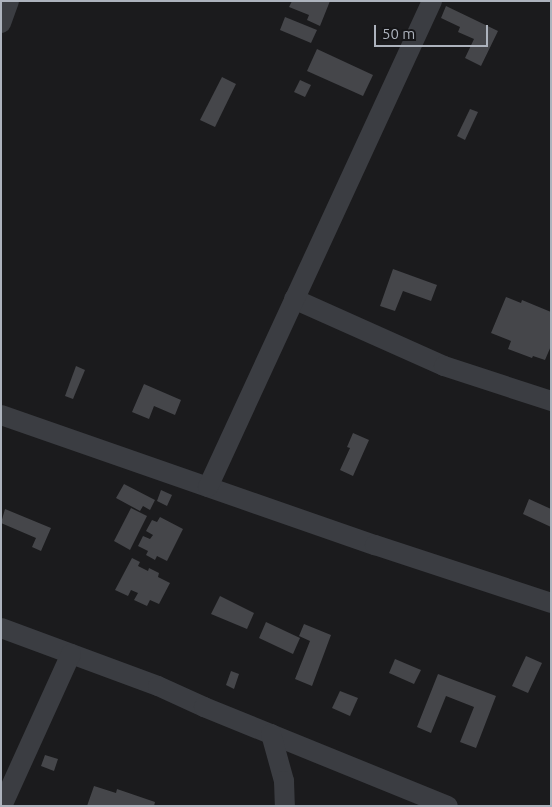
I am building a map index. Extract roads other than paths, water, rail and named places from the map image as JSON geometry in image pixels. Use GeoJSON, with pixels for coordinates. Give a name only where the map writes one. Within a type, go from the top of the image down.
{"type":"FeatureCollection","features":[{"type":"Feature","properties":{"kind":"street"},"geometry":{"type":"LineString","coordinates":[[1,23],[9,1]]}},
{"type":"Feature","properties":{"kind":"street"},"geometry":{"type":"LineString","coordinates":[[208,487],[432,1]]}},
{"type":"Feature","properties":{"kind":"street"},"geometry":{"type":"LineString","coordinates":[[294,299],[444,366],[551,401]]}},
{"type":"Feature","properties":{"kind":"street"},"geometry":{"type":"LineString","coordinates":[[1,415],[551,603]]}},
{"type":"Feature","properties":{"kind":"street"},"geometry":{"type":"LineString","coordinates":[[1,628],[158,686],[204,707],[448,806]]}},
{"type":"Feature","properties":{"kind":"street"},"geometry":{"type":"LineString","coordinates":[[2,806],[70,654]]}},
{"type":"Feature","properties":{"kind":"street"},"geometry":{"type":"LineString","coordinates":[[270,734],[282,773],[285,806]]}}]}
